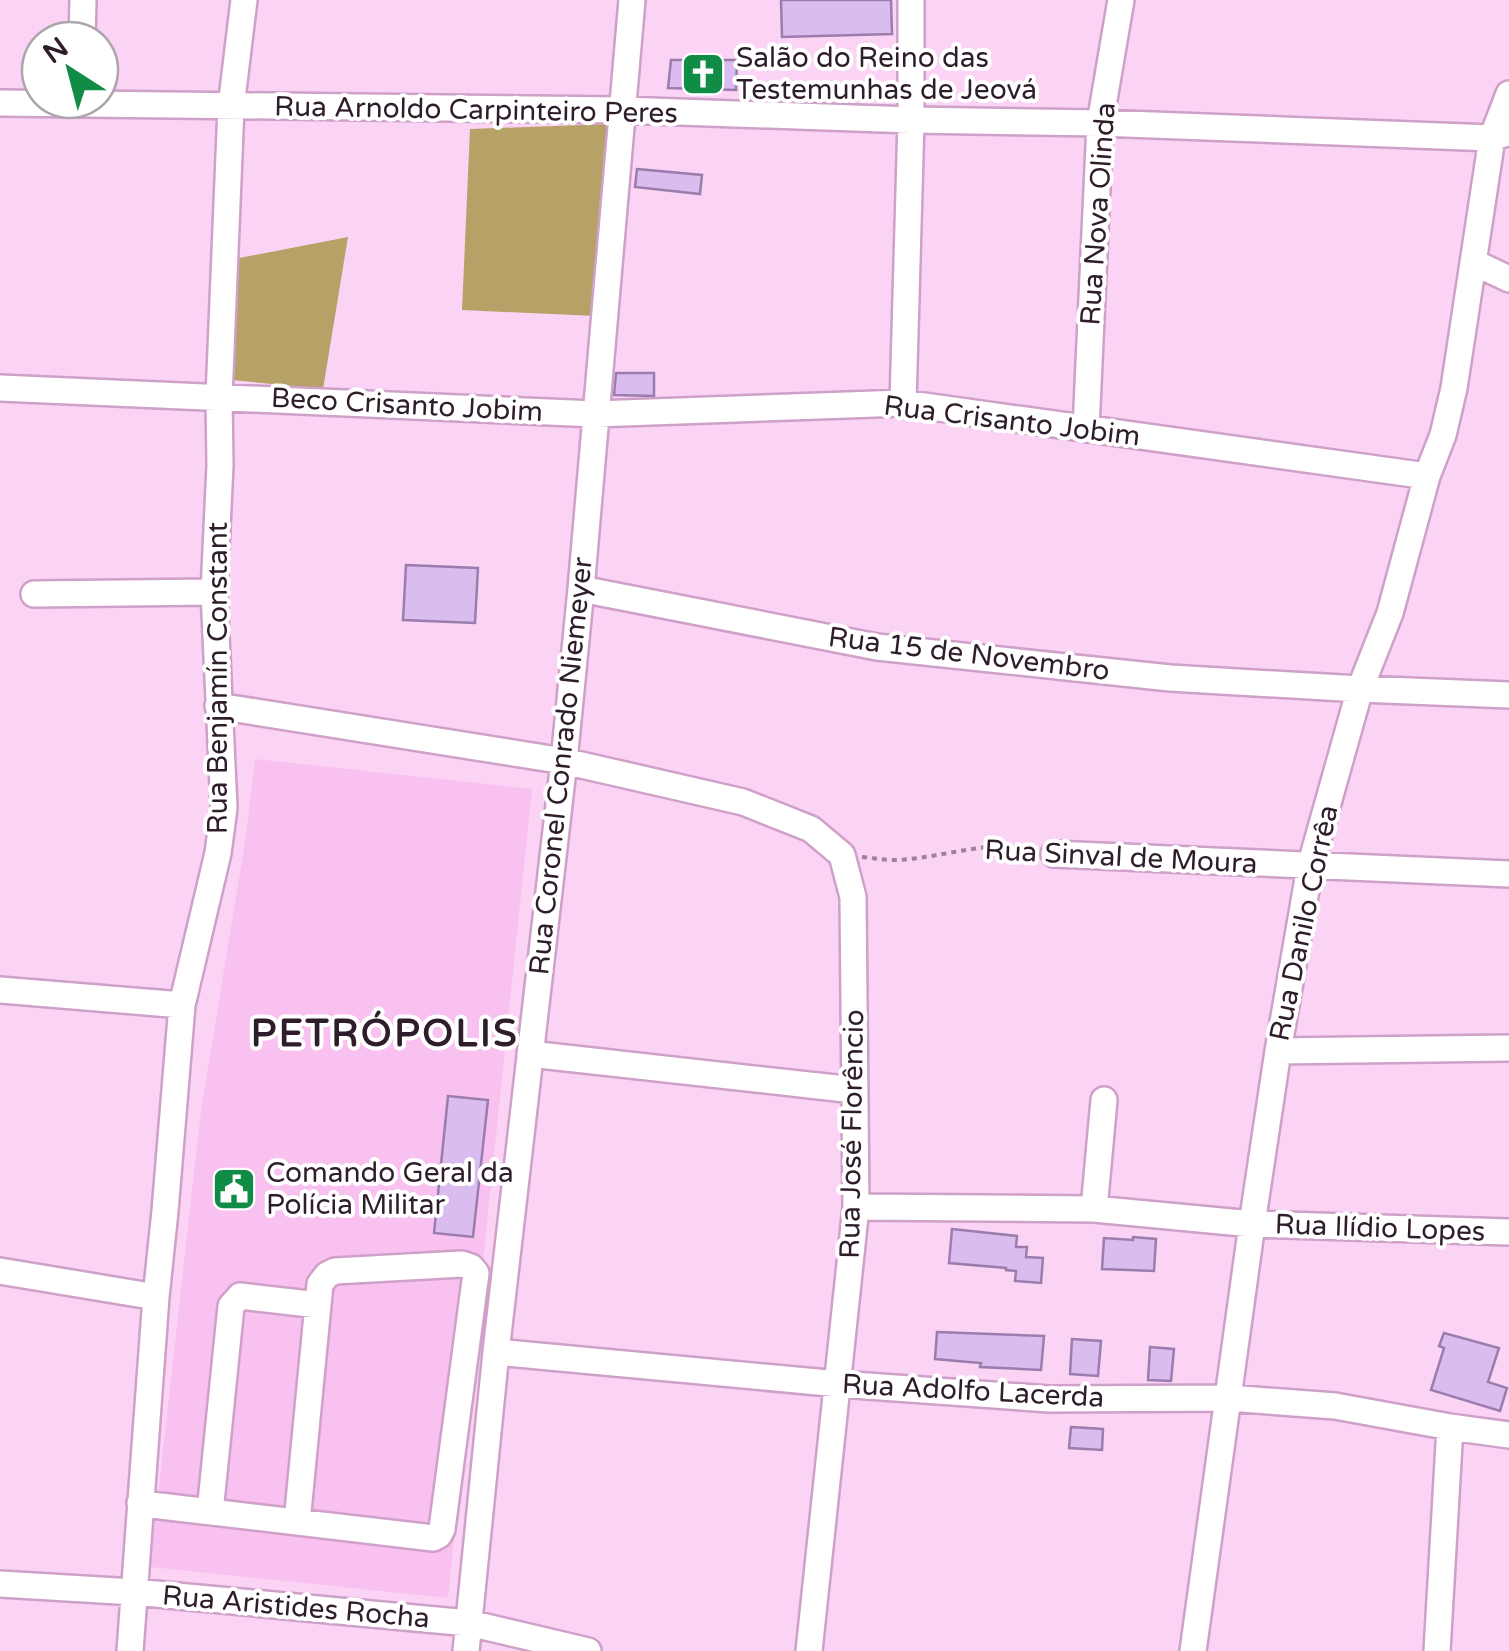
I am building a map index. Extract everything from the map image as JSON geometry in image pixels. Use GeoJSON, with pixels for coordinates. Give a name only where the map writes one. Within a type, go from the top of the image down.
{"type":"FeatureCollection","features":[{"type":"Feature","properties":{"kind":"street","name":"Rua Benjamín Constant"},"geometry":{"type":"LineString","coordinates":[[130,1651],[182,1005],[218,854],[224,808],[214,592],[231,107],[244,0]]}},
{"type":"Feature","properties":{"kind":"street","name":"Rua Coronel Conrado Niemeyer"},"geometry":{"type":"LineString","coordinates":[[466,1651],[564,760],[632,0]]}},
{"type":"Feature","properties":{"kind":"street"},"geometry":{"type":"LineString","coordinates":[[903,403],[911,0]]}},
{"type":"Feature","properties":{"kind":"street","name":"Rua Nova Olinda"},"geometry":{"type":"LineString","coordinates":[[1086,429],[1100,123],[1121,0]]}},
{"type":"Feature","properties":{"kind":"street","name":"Rua Danilo Corrêa"},"geometry":{"type":"LineString","coordinates":[[1193,1651],[1252,1224],[1310,866],[1360,690],[1390,613],[1427,476],[1443,435],[1473,262],[1509,94]]}},
{"type":"Feature","properties":{"kind":"street","name":"Rua Arnoldo Carpinteiro Peres"},"geometry":{"type":"LineString","coordinates":[[120,103],[622,110],[1500,136]]}},
{"type":"Feature","properties":{"kind":"street"},"geometry":{"type":"LineString","coordinates":[[1473,262],[1509,279]]}},
{"type":"Feature","properties":{"kind":"street"},"geometry":{"type":"LineString","coordinates":[[0,388],[219,397]]}},
{"type":"Feature","properties":{"kind":"street","name":"Beco Crisanto Jobim"},"geometry":{"type":"LineString","coordinates":[[219,397],[595,414]]}},
{"type":"Feature","properties":{"kind":"street","name":"Rua Crisanto Jobim"},"geometry":{"type":"LineString","coordinates":[[595,414],[903,403],[1427,476]]}},
{"type":"Feature","properties":{"kind":"street","name":"Rua 15 de Novembro"},"geometry":{"type":"LineString","coordinates":[[581,589],[877,647],[1170,678],[1509,695]]}},
{"type":"Feature","properties":{"kind":"street"},"geometry":{"type":"LineString","coordinates":[[34,594],[214,592]]}},
{"type":"Feature","properties":{"kind":"street"},"geometry":{"type":"LineString","coordinates":[[218,706],[564,760],[743,802],[811,829],[842,855]]}},
{"type":"Feature","properties":{"kind":"street","name":"Rua Sinval de Moura"},"geometry":{"type":"LineString","coordinates":[[1054,854],[1509,874]]}},
{"type":"Feature","properties":{"kind":"street","name":"Rua José Florêncio"},"geometry":{"type":"LineString","coordinates":[[808,1651],[856,1206],[853,897],[842,855]]}},
{"type":"Feature","properties":{"kind":"street"},"geometry":{"type":"LineString","coordinates":[[0,990],[182,1005]]}},
{"type":"Feature","properties":{"kind":"street"},"geometry":{"type":"LineString","coordinates":[[1278,1052],[1509,1048]]}},
{"type":"Feature","properties":{"kind":"street"},"geometry":{"type":"LineString","coordinates":[[530,1054],[854,1090]]}},
{"type":"Feature","properties":{"kind":"street"},"geometry":{"type":"LineString","coordinates":[[1094,1209],[1104,1100]]}},
{"type":"Feature","properties":{"kind":"street","name":"Rua Ilídio Lopes"},"geometry":{"type":"LineString","coordinates":[[856,1206],[1094,1209],[1252,1224],[1509,1232]]}},
{"type":"Feature","properties":{"kind":"street"},"geometry":{"type":"LineString","coordinates":[[140,1504],[432,1538],[438,1535],[442,1529],[476,1273],[471,1266],[334,1271],[326,1275],[320,1284],[297,1522]]}},
{"type":"Feature","properties":{"kind":"street"},"geometry":{"type":"LineString","coordinates":[[0,1270],[156,1297]]}},
{"type":"Feature","properties":{"kind":"street"},"geometry":{"type":"LineString","coordinates":[[210,1512],[234,1300],[240,1296],[318,1306]]}},
{"type":"Feature","properties":{"kind":"street","name":"Rua Adolfo Lacerda"},"geometry":{"type":"LineString","coordinates":[[496,1352],[839,1384],[1048,1398],[1228,1398],[1335,1406],[1509,1435]]}},
{"type":"Feature","properties":{"kind":"street"},"geometry":{"type":"LineString","coordinates":[[1438,1651],[1450,1428]]}},
{"type":"Feature","properties":{"kind":"street","name":"Rua Aristides Rocha"},"geometry":{"type":"LineString","coordinates":[[0,1584],[134,1592],[469,1623],[588,1651]]}},
{"type":"Feature","properties":{"kind":"path","name":"Rua Sinval de Moura"},"geometry":{"type":"LineString","coordinates":[[842,855],[896,860],[1020,846],[1054,854]]}},
{"type":"Feature","properties":{"kind":"shaded area"},"geometry":{"type":"Polygon","coordinates":[[[611,124],[596,316],[462,310],[470,129],[611,124]]]}},
{"type":"Feature","properties":{"kind":"shaded area"},"geometry":{"type":"Polygon","coordinates":[[[348,237],[323,389],[232,380],[234,259],[348,237]]]}},
{"type":"Feature","properties":{"kind":"shaded area"},"geometry":{"type":"Polygon","coordinates":[[[255,759],[532,789],[448,1598],[150,1567],[201,1110],[255,759]]]}},
{"type":"Feature","properties":{"kind":"building"},"geometry":{"type":"Polygon","coordinates":[[[781,0],[891,0],[892,34],[782,37],[781,0]]]}},
{"type":"Feature","properties":{"kind":"building","name":"Salão do Reino das Testemunhas de Jeová"},"geometry":{"type":"Polygon","coordinates":[[[671,60],[737,60],[736,90],[668,88],[671,60]]]}},
{"type":"Feature","properties":{"kind":"building"},"geometry":{"type":"Polygon","coordinates":[[[637,169],[702,175],[700,194],[635,187],[637,169]]]}},
{"type":"Feature","properties":{"kind":"building"},"geometry":{"type":"Polygon","coordinates":[[[616,373],[654,373],[654,396],[614,395],[616,373]]]}},
{"type":"Feature","properties":{"kind":"building"},"geometry":{"type":"Polygon","coordinates":[[[406,565],[478,568],[475,623],[403,620],[406,565]]]}},
{"type":"Feature","properties":{"kind":"building"},"geometry":{"type":"Polygon","coordinates":[[[448,1096],[488,1100],[473,1237],[434,1233],[448,1096]]]}},
{"type":"Feature","properties":{"kind":"building"},"geometry":{"type":"Polygon","coordinates":[[[952,1229],[1017,1236],[1016,1247],[1027,1247],[1026,1257],[1043,1258],[1041,1283],[1015,1281],[1016,1271],[1006,1268],[949,1263],[952,1229]]]}},
{"type":"Feature","properties":{"kind":"building"},"geometry":{"type":"Polygon","coordinates":[[[1104,1238],[1156,1239],[1154,1271],[1102,1269],[1104,1238]]]}},
{"type":"Feature","properties":{"kind":"building"},"geometry":{"type":"Polygon","coordinates":[[[937,1332],[1044,1336],[1041,1370],[980,1367],[981,1363],[935,1359],[937,1332]]]}},
{"type":"Feature","properties":{"kind":"building"},"geometry":{"type":"Polygon","coordinates":[[[1444,1333],[1499,1348],[1488,1382],[1507,1388],[1500,1411],[1431,1390],[1444,1348],[1439,1346],[1444,1333]]]}},
{"type":"Feature","properties":{"kind":"building"},"geometry":{"type":"Polygon","coordinates":[[[1072,1339],[1101,1341],[1098,1376],[1070,1374],[1072,1339]]]}},
{"type":"Feature","properties":{"kind":"building"},"geometry":{"type":"Polygon","coordinates":[[[1150,1347],[1174,1349],[1171,1381],[1148,1380],[1150,1347]]]}},
{"type":"Feature","properties":{"kind":"building"},"geometry":{"type":"Polygon","coordinates":[[[1071,1427],[1103,1429],[1102,1450],[1069,1448],[1071,1427]]]}},
{"type":"Feature","properties":{"kind":"place","name":"Salão do Reino das Testemunhas de Jeová"},"geometry":{"type":"Point","coordinates":[703,74]}},
{"type":"Feature","properties":{"kind":"place","name":"Comando Geral da Polícia Militar"},"geometry":{"type":"Point","coordinates":[234,1189]}},
{"type":"Feature","properties":{"kind":"district","name":"PETRÓPOLIS"},"geometry":{"type":"Point","coordinates":[385,1034]}}]}
